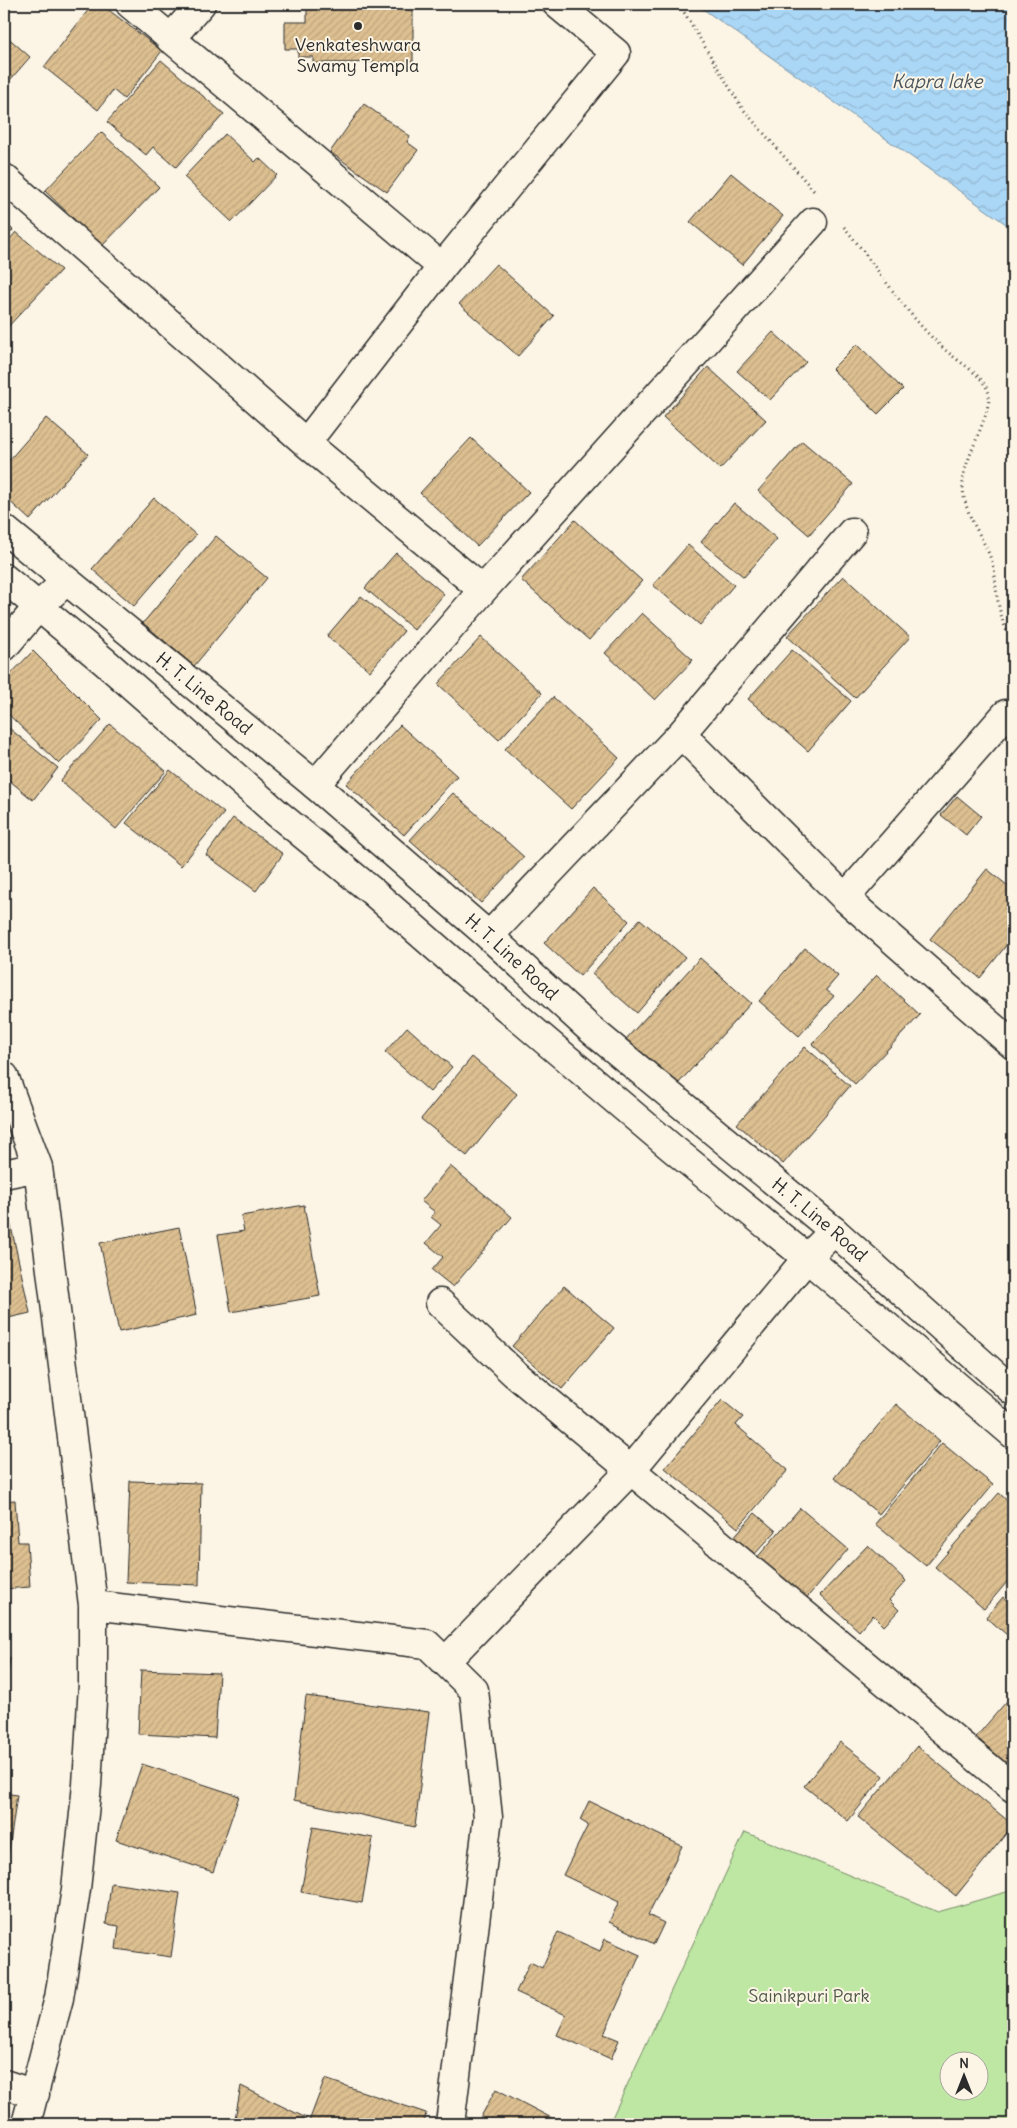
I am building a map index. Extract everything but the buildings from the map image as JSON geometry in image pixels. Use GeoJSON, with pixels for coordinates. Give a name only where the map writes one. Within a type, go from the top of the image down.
{"type":"FeatureCollection","features":[{"type":"Feature","properties":{"kind":"street"},"geometry":{"type":"LineString","coordinates":[[130,4],[442,267]]}},
{"type":"Feature","properties":{"kind":"street"},"geometry":{"type":"LineString","coordinates":[[170,39],[201,4]]}},
{"type":"Feature","properties":{"kind":"street"},"geometry":{"type":"LineString","coordinates":[[306,443],[442,267],[616,53],[557,4]]}},
{"type":"Feature","properties":{"kind":"street"},"geometry":{"type":"LineString","coordinates":[[4,178],[306,443],[484,590]]}},
{"type":"Feature","properties":{"kind":"street"},"geometry":{"type":"LineString","coordinates":[[315,785],[484,590],[813,222]]}},
{"type":"Feature","properties":{"kind":"street","name":"H. T. Line Road"},"geometry":{"type":"LineString","coordinates":[[4,529],[315,785],[489,936],[589,1028],[698,1121],[834,1231],[1013,1391]]}},
{"type":"Feature","properties":{"kind":"street"},"geometry":{"type":"LineString","coordinates":[[489,936],[680,734],[852,532]]}},
{"type":"Feature","properties":{"kind":"street","name":"H. T. Line Road"},"geometry":{"type":"LineString","coordinates":[[4,578],[105,662],[278,814],[373,892],[468,976],[672,1148],[807,1258],[1013,1434]]}},
{"type":"Feature","properties":{"kind":"street"},"geometry":{"type":"LineString","coordinates":[[4,648],[38,607],[66,581]]}},
{"type":"Feature","properties":{"kind":"street"},"geometry":{"type":"LineString","coordinates":[[845,898],[1006,714]]}},
{"type":"Feature","properties":{"kind":"street"},"geometry":{"type":"LineString","coordinates":[[680,734],[845,898],[1013,1045]]}},
{"type":"Feature","properties":{"kind":"street"},"geometry":{"type":"LineString","coordinates":[[4,1076],[38,1167],[93,1605],[93,1684],[87,1785],[76,1889],[59,1998],[26,2124]]}},
{"type":"Feature","properties":{"kind":"street"},"geometry":{"type":"LineString","coordinates":[[4,1174],[38,1167]]}},
{"type":"Feature","properties":{"kind":"street"},"geometry":{"type":"LineString","coordinates":[[445,1662],[631,1470],[807,1258],[834,1231]]}},
{"type":"Feature","properties":{"kind":"street"},"geometry":{"type":"LineString","coordinates":[[440,1303],[514,1373],[1013,1788]]}},
{"type":"Feature","properties":{"kind":"street"},"geometry":{"type":"LineString","coordinates":[[93,1605],[427,1644],[474,1690],[488,1817],[450,2124]]}},
{"type":"Feature","properties":{"kind":"street"},"geometry":{"type":"LineString","coordinates":[[4,2084],[35,2094]]}},
{"type":"Feature","properties":{"kind":"path"},"geometry":{"type":"LineString","coordinates":[[679,4],[742,108],[816,193]]}},
{"type":"Feature","properties":{"kind":"path"},"geometry":{"type":"LineString","coordinates":[[841,224],[928,336],[981,379],[988,391],[990,403],[968,458],[963,497],[971,522],[993,564],[1003,622],[1013,644]]}},
{"type":"Feature","properties":{"kind":"green space","name":"Sainikpuri Park"},"geometry":{"type":"Polygon","coordinates":[[[745,1832],[938,1912],[1013,1890],[1013,2124],[609,2124],[745,1832]]]}},
{"type":"Feature","properties":{"kind":"water","name":"Kapra lake"},"geometry":{"type":"Polygon","coordinates":[[[696,4],[1013,4],[1013,229],[696,4]]]}},
{"type":"Feature","properties":{"kind":"place","name":"Venkateshwara Swamy Templa"},"geometry":{"type":"Point","coordinates":[358,26]}}]}
